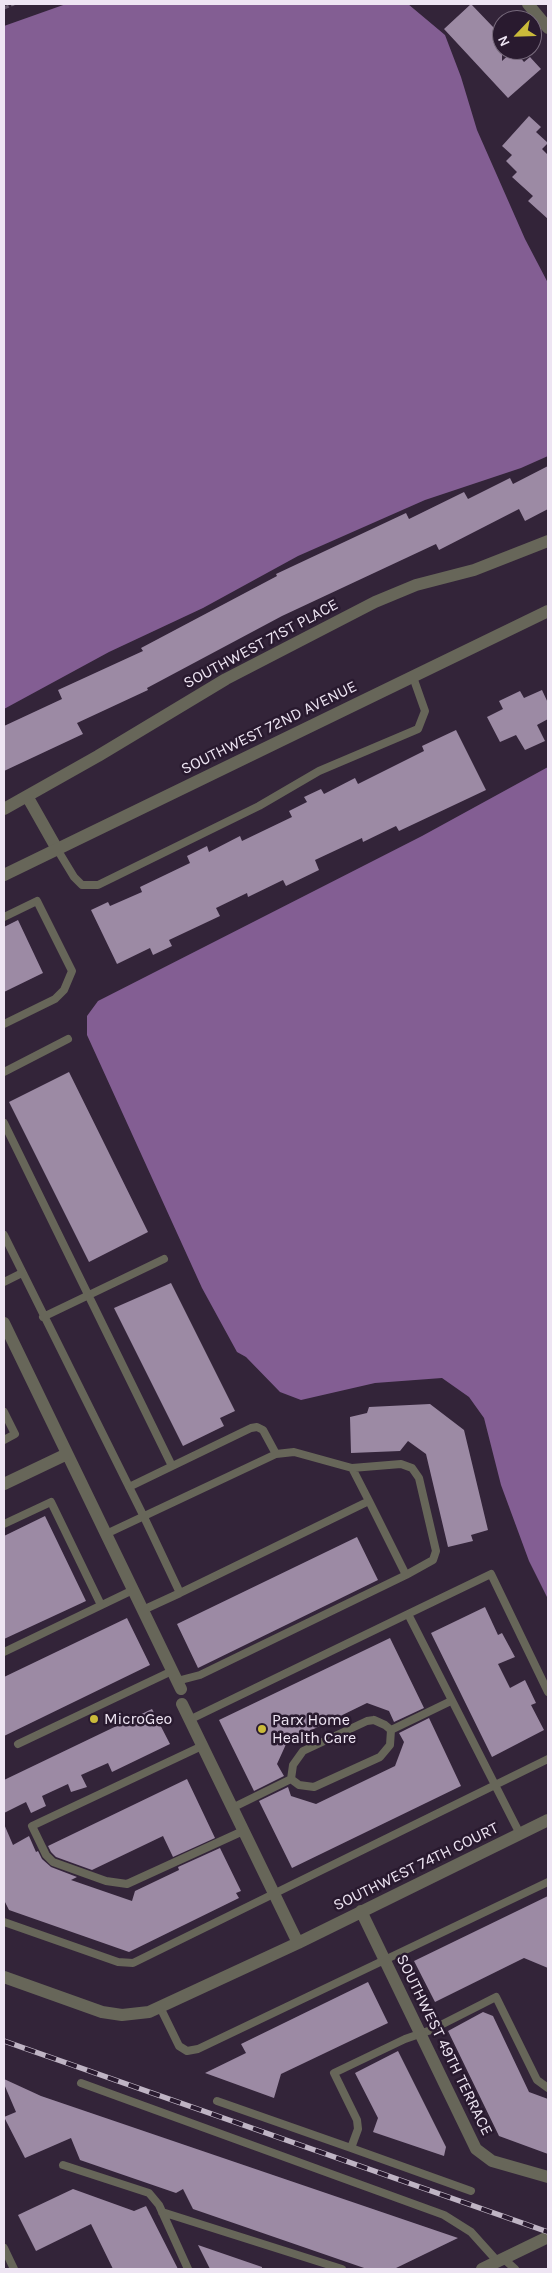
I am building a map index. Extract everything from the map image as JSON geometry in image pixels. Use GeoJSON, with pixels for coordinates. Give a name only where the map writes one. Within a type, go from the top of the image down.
{"type":"FeatureCollection","features":[{"type":"Feature","properties":{"kind":"street"},"geometry":{"type":"LineString","coordinates":[[528,4],[548,28]]}},
{"type":"Feature","properties":{"kind":"street","name":"SOUTHWEST 71ST PLACE"},"geometry":{"type":"LineString","coordinates":[[4,809],[226,679],[375,602],[416,585],[488,564],[548,541]]}},
{"type":"Feature","properties":{"kind":"street","name":"SOUTHWEST 72ND AVENUE"},"geometry":{"type":"LineString","coordinates":[[4,875],[548,611]]}},
{"type":"Feature","properties":{"kind":"street"},"geometry":{"type":"LineString","coordinates":[[27,796],[56,849]]}},
{"type":"Feature","properties":{"kind":"street"},"geometry":{"type":"LineString","coordinates":[[5,1328],[177,1680]]}},
{"type":"Feature","properties":{"kind":"street"},"geometry":{"type":"LineString","coordinates":[[4,1484],[67,1454]]}},
{"type":"Feature","properties":{"kind":"street"},"geometry":{"type":"LineString","coordinates":[[182,1704],[298,1943]]}},
{"type":"Feature","properties":{"kind":"street","name":"SOUTHWEST 74TH COURT"},"geometry":{"type":"LineString","coordinates":[[4,1977],[112,2014],[142,2014],[298,1943],[548,1820]]}},
{"type":"Feature","properties":{"kind":"street","name":"SOUTHWEST 49TH TERRACE"},"geometry":{"type":"LineString","coordinates":[[362,1911],[476,2149],[492,2161],[547,2176]]}},
{"type":"Feature","properties":{"kind":"street"},"geometry":{"type":"LineString","coordinates":[[482,2269],[548,2237]]}},
{"type":"Feature","properties":{"kind":"lane"},"geometry":{"type":"LineString","coordinates":[[56,849],[74,877],[82,885],[98,885],[258,806],[319,771],[418,729],[425,711],[413,677]]}},
{"type":"Feature","properties":{"kind":"lane"},"geometry":{"type":"LineString","coordinates":[[4,918],[37,901],[72,971],[71,978],[64,990],[55,999],[4,1024]]}},
{"type":"Feature","properties":{"kind":"lane"},"geometry":{"type":"LineString","coordinates":[[4,1072],[68,1040]]}},
{"type":"Feature","properties":{"kind":"lane"},"geometry":{"type":"LineString","coordinates":[[4,1123],[172,1466]]}},
{"type":"Feature","properties":{"kind":"lane"},"geometry":{"type":"LineString","coordinates":[[4,1235],[180,1593]]}},
{"type":"Feature","properties":{"kind":"lane"},"geometry":{"type":"LineString","coordinates":[[43,1317],[164,1259]]}},
{"type":"Feature","properties":{"kind":"lane"},"geometry":{"type":"LineString","coordinates":[[4,1282],[22,1273]]}},
{"type":"Feature","properties":{"kind":"lane"},"geometry":{"type":"LineString","coordinates":[[4,1412],[16,1434],[4,1440]]}},
{"type":"Feature","properties":{"kind":"lane"},"geometry":{"type":"LineString","coordinates":[[129,1488],[251,1428],[257,1427],[263,1430],[276,1454]]}},
{"type":"Feature","properties":{"kind":"lane"},"geometry":{"type":"LineString","coordinates":[[18,1744],[177,1680],[200,1675],[428,1564],[433,1560],[436,1551],[419,1478],[412,1468],[401,1464],[352,1468],[294,1452],[276,1454],[106,1534]]}},
{"type":"Feature","properties":{"kind":"lane"},"geometry":{"type":"LineString","coordinates":[[352,1468],[406,1575]]}},
{"type":"Feature","properties":{"kind":"lane"},"geometry":{"type":"LineString","coordinates":[[143,1610],[369,1501]]}},
{"type":"Feature","properties":{"kind":"lane"},"geometry":{"type":"LineString","coordinates":[[4,1524],[51,1502],[101,1605]]}},
{"type":"Feature","properties":{"kind":"lane"},"geometry":{"type":"LineString","coordinates":[[189,1720],[491,1574],[548,1692]]}},
{"type":"Feature","properties":{"kind":"lane"},"geometry":{"type":"LineString","coordinates":[[4,1652],[133,1590]]}},
{"type":"Feature","properties":{"kind":"lane"},"geometry":{"type":"LineString","coordinates":[[408,1614],[520,1834]]}},
{"type":"Feature","properties":{"kind":"lane"},"geometry":{"type":"LineString","coordinates":[[391,1730],[451,1701]]}},
{"type":"Feature","properties":{"kind":"lane"},"geometry":{"type":"LineString","coordinates":[[290,1779],[292,1766],[303,1751],[368,1721],[380,1723],[391,1730]]}},
{"type":"Feature","properties":{"kind":"lane"},"geometry":{"type":"LineString","coordinates":[[290,1779],[299,1785],[314,1787],[380,1757],[390,1746],[391,1730]]}},
{"type":"Feature","properties":{"kind":"lane"},"geometry":{"type":"LineString","coordinates":[[202,1746],[32,1826],[46,1855],[53,1862],[106,1881],[127,1884],[243,1831]]}},
{"type":"Feature","properties":{"kind":"lane"},"geometry":{"type":"LineString","coordinates":[[4,1922],[128,1964],[274,1895],[548,1759]]}},
{"type":"Feature","properties":{"kind":"lane"},"geometry":{"type":"LineString","coordinates":[[232,1808],[290,1779]]}},
{"type":"Feature","properties":{"kind":"lane"},"geometry":{"type":"LineString","coordinates":[[160,2007],[179,2046],[187,2051],[192,2051],[548,1882]]}},
{"type":"Feature","properties":{"kind":"lane"},"geometry":{"type":"LineString","coordinates":[[351,2148],[358,2129],[357,2120],[334,2073],[420,2034],[496,1996],[537,2080],[548,2088]]}},
{"type":"Feature","properties":{"kind":"lane"},"geometry":{"type":"LineString","coordinates":[[81,2083],[444,2215],[471,2232],[501,2260],[515,2269]]}},
{"type":"Feature","properties":{"kind":"lane"},"geometry":{"type":"LineString","coordinates":[[217,2101],[471,2191]]}},
{"type":"Feature","properties":{"kind":"lane"},"geometry":{"type":"LineString","coordinates":[[62,2165],[148,2193],[154,2198],[162,2212],[188,2269]]}},
{"type":"Feature","properties":{"kind":"lane"},"geometry":{"type":"LineString","coordinates":[[162,2212],[342,2269]]}},
{"type":"Feature","properties":{"kind":"lane"},"geometry":{"type":"LineString","coordinates":[[4,2248],[14,2269]]}},
{"type":"Feature","properties":{"kind":"lane"},"geometry":{"type":"LineString","coordinates":[[315,2261],[317,2269]]}},
{"type":"Feature","properties":{"kind":"path"},"geometry":{"type":"LineString","coordinates":[[4,8],[14,4]]}},
{"type":"Feature","properties":{"kind":"shaded area"},"geometry":{"type":"Polygon","coordinates":[[[66,4],[408,4],[445,35],[461,77],[477,130],[525,239],[548,283],[548,456],[521,468],[425,500],[298,556],[203,608],[109,652],[4,709],[4,26],[66,4]]]}},
{"type":"Feature","properties":{"kind":"shaded area"},"geometry":{"type":"Polygon","coordinates":[[[548,767],[548,1599],[529,1561],[501,1485],[484,1418],[469,1397],[442,1378],[375,1383],[301,1400],[280,1392],[246,1357],[237,1352],[202,1288],[87,1035],[87,1016],[98,1001],[422,836],[548,767]]]}},
{"type":"Feature","properties":{"kind":"building"},"geometry":{"type":"Polygon","coordinates":[[[471,4],[492,26],[492,60],[522,60],[524,62],[533,60],[541,69],[508,98],[444,29],[471,4]]]}},
{"type":"Feature","properties":{"kind":"building"},"geometry":{"type":"Polygon","coordinates":[[[529,116],[541,127],[536,132],[548,143],[542,149],[548,155],[548,219],[528,201],[533,196],[512,177],[517,172],[506,161],[512,155],[502,146],[529,116]]]}},
{"type":"Feature","properties":{"kind":"building"},"geometry":{"type":"Polygon","coordinates":[[[548,466],[548,509],[525,521],[519,509],[439,550],[436,544],[282,616],[147,688],[148,690],[77,723],[83,734],[4,771],[4,726],[62,699],[58,690],[143,651],[141,648],[277,576],[276,574],[406,513],[409,519],[464,492],[468,499],[510,478],[513,484],[548,466]]]}},
{"type":"Feature","properties":{"kind":"building"},"geometry":{"type":"Polygon","coordinates":[[[542,690],[548,703],[548,719],[537,725],[545,741],[525,750],[516,735],[500,742],[487,717],[503,709],[499,701],[520,691],[524,698],[542,690]]]}},
{"type":"Feature","properties":{"kind":"building"},"geometry":{"type":"Polygon","coordinates":[[[456,730],[486,790],[399,831],[396,826],[363,842],[362,838],[315,860],[319,870],[286,886],[283,880],[248,897],[247,893],[216,908],[220,916],[169,940],[172,946],[153,955],[150,948],[117,964],[91,910],[108,902],[110,906],[142,892],[140,887],[190,863],[187,856],[207,846],[209,852],[240,836],[242,841],[292,817],[289,811],[307,802],[304,797],[321,789],[324,794],[355,778],[358,784],[424,751],[422,746],[456,730]]]}},
{"type":"Feature","properties":{"kind":"building"},"geometry":{"type":"Polygon","coordinates":[[[18,920],[43,973],[4,992],[4,927],[18,920]]]}},
{"type":"Feature","properties":{"kind":"building"},"geometry":{"type":"Polygon","coordinates":[[[69,1072],[148,1232],[89,1262],[9,1102],[69,1072]]]}},
{"type":"Feature","properties":{"kind":"building"},"geometry":{"type":"Polygon","coordinates":[[[171,1283],[235,1411],[220,1418],[224,1426],[183,1446],[114,1308],[171,1283]]]}},
{"type":"Feature","properties":{"kind":"building"},"geometry":{"type":"Polygon","coordinates":[[[430,1404],[464,1430],[488,1530],[471,1535],[473,1541],[448,1547],[426,1454],[408,1441],[400,1451],[351,1453],[350,1417],[367,1413],[369,1407],[430,1404]]]}},
{"type":"Feature","properties":{"kind":"building"},"geometry":{"type":"Polygon","coordinates":[[[45,1516],[86,1601],[4,1639],[4,1536],[45,1516]]]}},
{"type":"Feature","properties":{"kind":"building"},"geometry":{"type":"Polygon","coordinates":[[[357,1537],[378,1580],[198,1668],[177,1624],[357,1537]]]}},
{"type":"Feature","properties":{"kind":"building"},"geometry":{"type":"Polygon","coordinates":[[[485,1607],[498,1635],[502,1633],[515,1657],[498,1664],[510,1688],[525,1680],[536,1703],[531,1705],[544,1730],[492,1757],[431,1633],[485,1607]]]}},
{"type":"Feature","properties":{"kind":"building"},"geometry":{"type":"Polygon","coordinates":[[[127,1618],[150,1665],[4,1736],[4,1677],[127,1618]]]}},
{"type":"Feature","properties":{"kind":"building"},"geometry":{"type":"Polygon","coordinates":[[[390,1638],[424,1708],[394,1722],[389,1711],[367,1703],[287,1742],[277,1764],[284,1776],[254,1791],[219,1720],[390,1638]]]}},
{"type":"Feature","properties":{"kind":"building"},"geometry":{"type":"Polygon","coordinates":[[[152,1709],[170,1744],[112,1772],[108,1763],[81,1775],[87,1787],[71,1792],[68,1784],[42,1796],[46,1806],[31,1813],[26,1802],[4,1813],[4,1780],[152,1709]]]}},
{"type":"Feature","properties":{"kind":"building"},"geometry":{"type":"Polygon","coordinates":[[[429,1718],[461,1786],[292,1868],[259,1801],[288,1787],[291,1796],[316,1804],[395,1766],[404,1742],[399,1733],[429,1718]]]}},
{"type":"Feature","properties":{"kind":"building"},"geometry":{"type":"Polygon","coordinates":[[[187,1779],[215,1838],[173,1857],[163,1836],[92,1870],[56,1857],[51,1852],[48,1846],[187,1779]]]}},
{"type":"Feature","properties":{"kind":"building"},"geometry":{"type":"Polygon","coordinates":[[[4,1824],[13,1845],[29,1836],[36,1852],[38,1851],[42,1859],[51,1867],[77,1877],[71,1880],[132,1901],[135,1891],[179,1870],[178,1867],[220,1848],[241,1891],[236,1893],[239,1898],[129,1952],[9,1910],[4,1900],[4,1824]]]}},
{"type":"Feature","properties":{"kind":"building"},"geometry":{"type":"Polygon","coordinates":[[[548,1896],[548,1968],[524,1958],[435,2002],[414,1961],[548,1896]]]}},
{"type":"Feature","properties":{"kind":"building"},"geometry":{"type":"Polygon","coordinates":[[[368,1982],[388,2023],[281,2074],[274,2098],[205,2073],[246,2053],[241,2044],[368,1982]]]}},
{"type":"Feature","properties":{"kind":"building"},"geometry":{"type":"Polygon","coordinates":[[[483,2012],[493,2016],[529,2092],[548,2099],[548,2154],[499,2136],[448,2031],[483,2012]]]}},
{"type":"Feature","properties":{"kind":"building"},"geometry":{"type":"Polygon","coordinates":[[[398,2051],[446,2147],[444,2156],[373,2132],[378,2118],[355,2073],[398,2051]]]}},
{"type":"Feature","properties":{"kind":"building"},"geometry":{"type":"Polygon","coordinates":[[[4,2079],[41,2096],[458,2238],[394,2269],[367,2269],[193,2209],[183,2189],[176,2193],[80,2160],[71,2138],[25,2158],[4,2117],[16,2112],[4,2084],[4,2079]]]}},
{"type":"Feature","properties":{"kind":"building"},"geometry":{"type":"Polygon","coordinates":[[[73,2189],[134,2211],[146,2206],[178,2269],[113,2269],[91,2224],[36,2251],[18,2215],[73,2189]]]}},
{"type":"Feature","properties":{"kind":"building"},"geometry":{"type":"Polygon","coordinates":[[[198,2245],[262,2267],[262,2269],[210,2269],[198,2245]]]}},
{"type":"Feature","properties":{"kind":"railway"},"geometry":{"type":"LineString","coordinates":[[4,2041],[548,2232]]}},
{"type":"Feature","properties":{"kind":"place","name":"MicroGeo"},"geometry":{"type":"Point","coordinates":[94,1719]}},
{"type":"Feature","properties":{"kind":"place","name":"Parx Home Health Care"},"geometry":{"type":"Point","coordinates":[262,1729]}}]}
